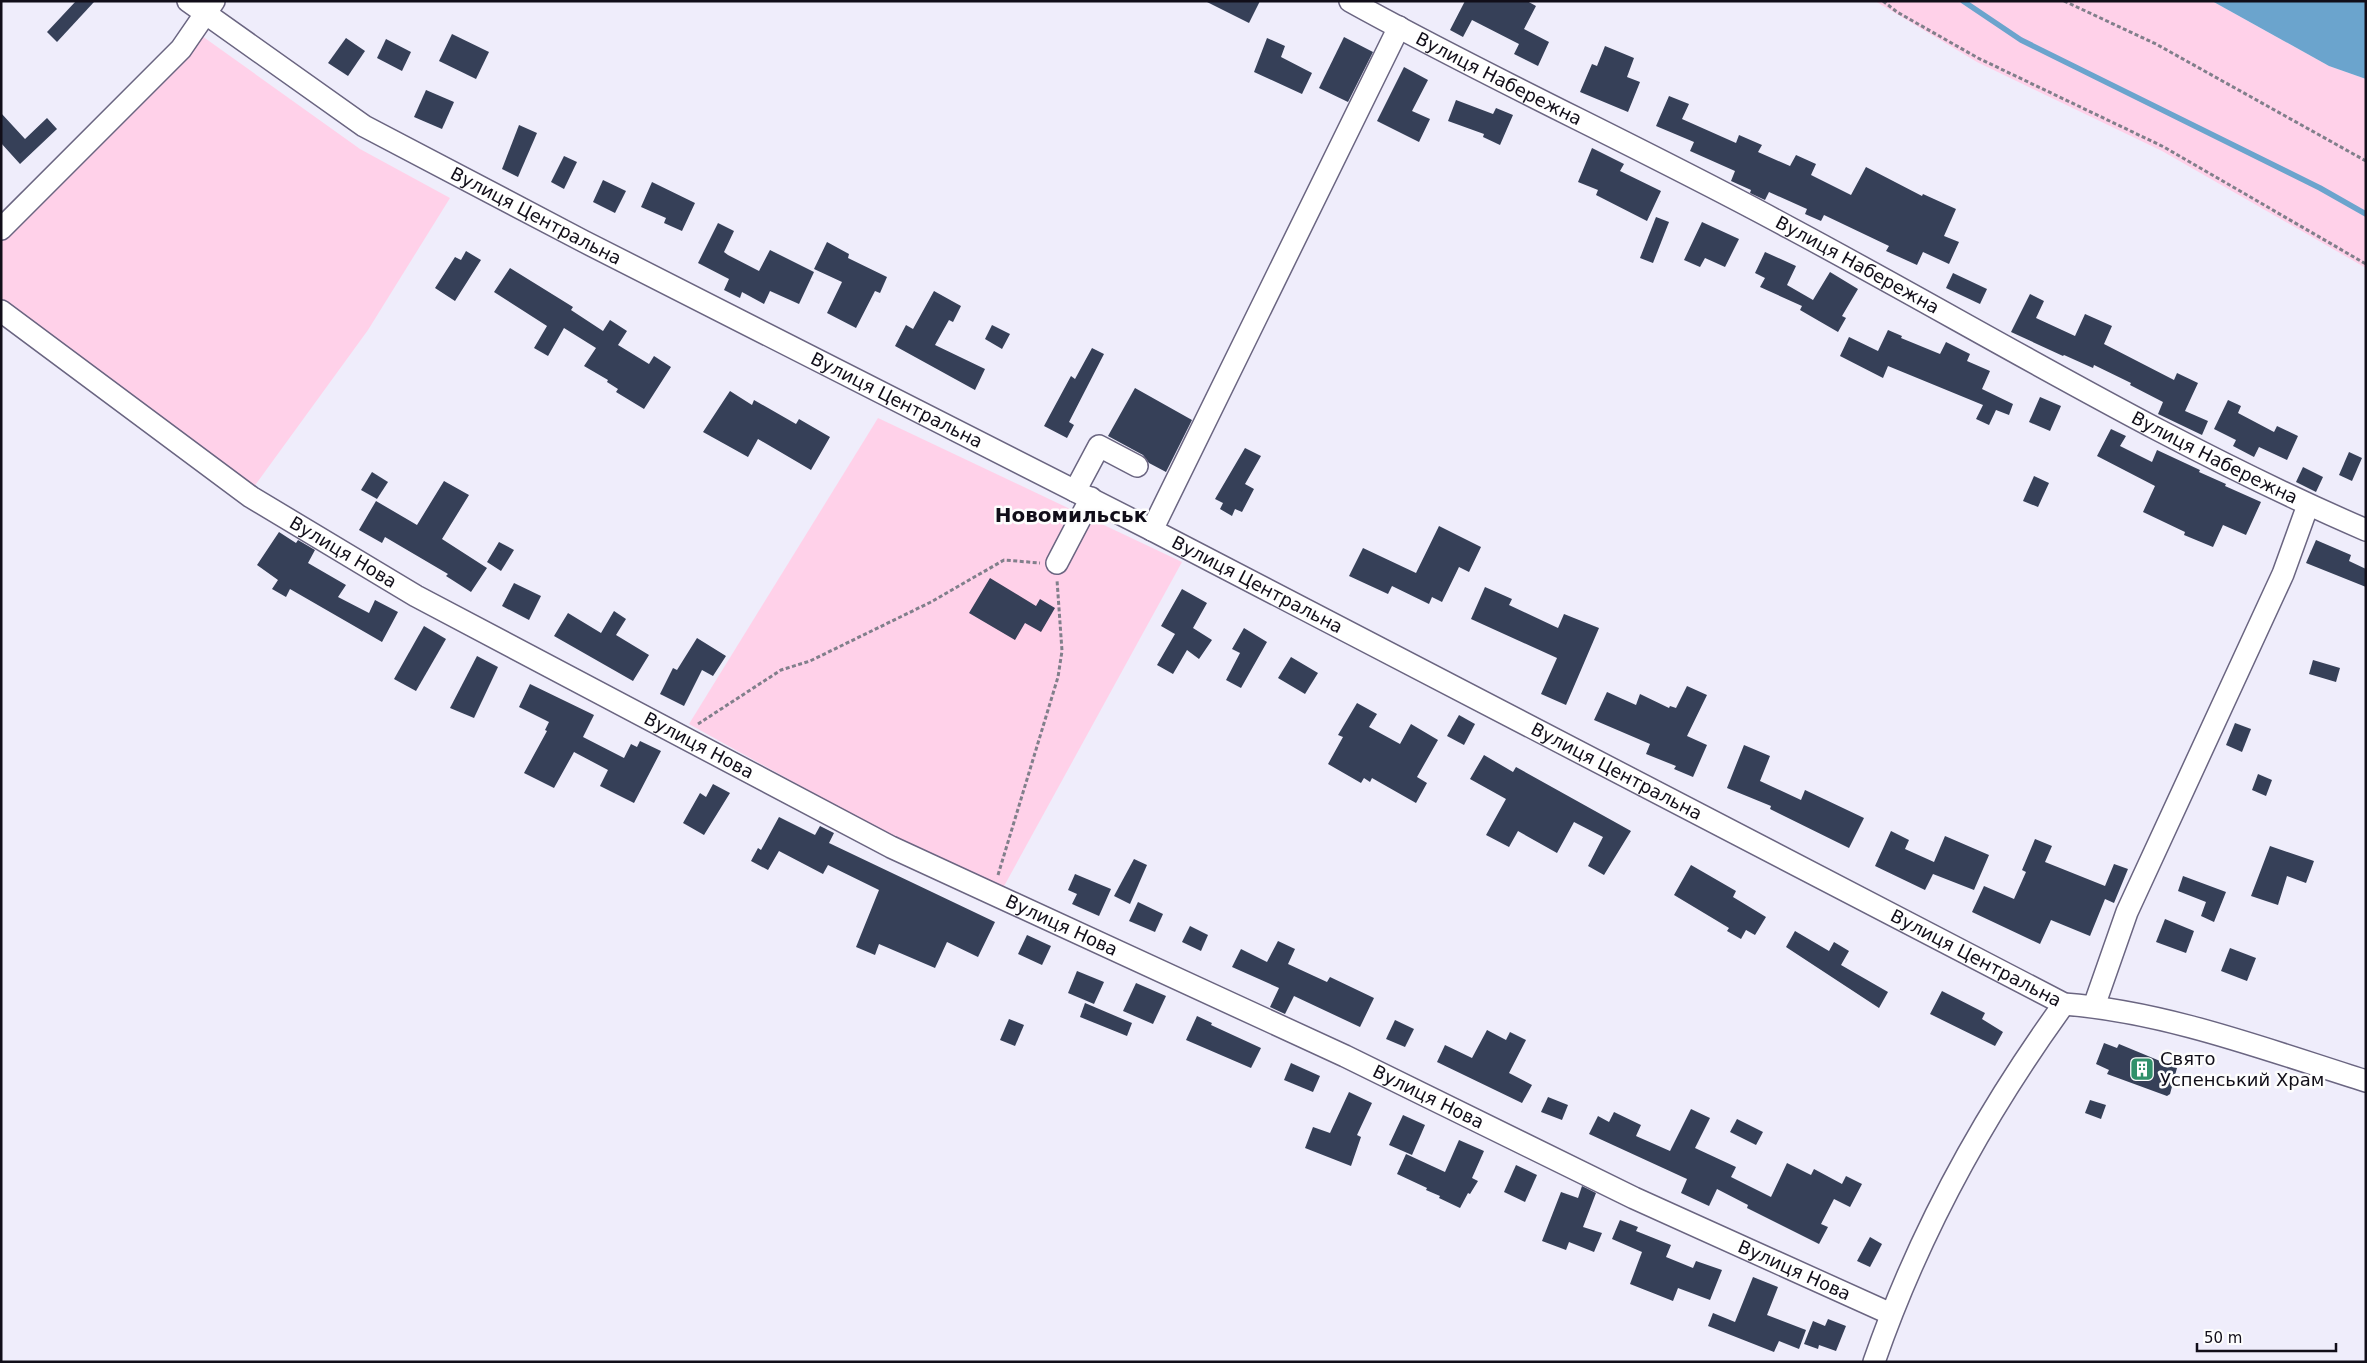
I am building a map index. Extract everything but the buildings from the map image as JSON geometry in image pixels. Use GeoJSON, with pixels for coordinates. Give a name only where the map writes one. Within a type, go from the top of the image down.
{"type":"FeatureCollection","features":[{"type":"Feature","properties":{"kind":"street","name":"Вулиця Центральна"},"geometry":{"type":"LineString","coordinates":[[188,1],[209,8],[364,126],[583,241],[1152,530],[2064,1004],[2094,1006],[2169,1022],[2366,1080]]}},
{"type":"Feature","properties":{"kind":"street","name":"Вулиця Набережна"},"geometry":{"type":"LineString","coordinates":[[1350,1],[1789,227],[2112,406],[2308,505],[2366,530]]}},
{"type":"Feature","properties":{"kind":"street"},"geometry":{"type":"LineString","coordinates":[[1,229],[181,49],[209,8]]}},
{"type":"Feature","properties":{"kind":"street"},"geometry":{"type":"LineString","coordinates":[[1152,530],[1399,27]]}},
{"type":"Feature","properties":{"kind":"street","name":"Вулиця Нова"},"geometry":{"type":"LineString","coordinates":[[1,311],[252,497],[416,596],[891,847],[1345,1056],[1634,1198],[1891,1314]]}},
{"type":"Feature","properties":{"kind":"street"},"geometry":{"type":"LineString","coordinates":[[1057,564],[1099,446],[1137,466]]}},
{"type":"Feature","properties":{"kind":"street"},"geometry":{"type":"LineString","coordinates":[[2094,1006],[2127,912],[2283,574],[2308,505]]}},
{"type":"Feature","properties":{"kind":"street"},"geometry":{"type":"LineString","coordinates":[[1874,1362],[1891,1314],[1948,1191],[2012,1078],[2064,1004]]}},
{"type":"Feature","properties":{"kind":"path"},"geometry":{"type":"LineString","coordinates":[[1882,1],[1897,12],[1978,58],[2164,147],[2366,264]]}},
{"type":"Feature","properties":{"kind":"path"},"geometry":{"type":"LineString","coordinates":[[2064,1],[2156,44],[2366,161]]}},
{"type":"Feature","properties":{"kind":"path"},"geometry":{"type":"LineString","coordinates":[[681,736],[781,670],[810,661],[931,602],[1004,560],[1057,564],[1062,651],[1058,677],[992,894]]}},
{"type":"Feature","properties":{"kind":"shaded area"},"geometry":{"type":"Polygon","coordinates":[[[1875,1],[2212,1],[2329,66],[2366,79],[2366,268],[2162,151],[1977,62],[1875,1]]]}},
{"type":"Feature","properties":{"kind":"shaded area"},"geometry":{"type":"Polygon","coordinates":[[[202,36],[360,149],[450,198],[368,330],[253,488],[1,303],[1,240],[202,36]]]}},
{"type":"Feature","properties":{"kind":"shaded area"},"geometry":{"type":"Polygon","coordinates":[[[878,418],[1182,562],[1003,888],[903,843],[689,724],[878,418]]]}},
{"type":"Feature","properties":{"kind":"water"},"geometry":{"type":"Polygon","coordinates":[[[2212,1],[2366,1],[2366,79],[2329,66],[2212,1]]]}},
{"type":"Feature","properties":{"kind":"waterway"},"geometry":{"type":"LineString","coordinates":[[1963,1],[2021,40],[2320,188],[2366,214]]}},
{"type":"Feature","properties":{"kind":"place","name":"Свято Успенський Храм"},"geometry":{"type":"Point","coordinates":[2142,1069]}},
{"type":"Feature","properties":{"kind":"district","name":"Новомильськ"},"geometry":{"type":"Point","coordinates":[1071,515]}}]}
